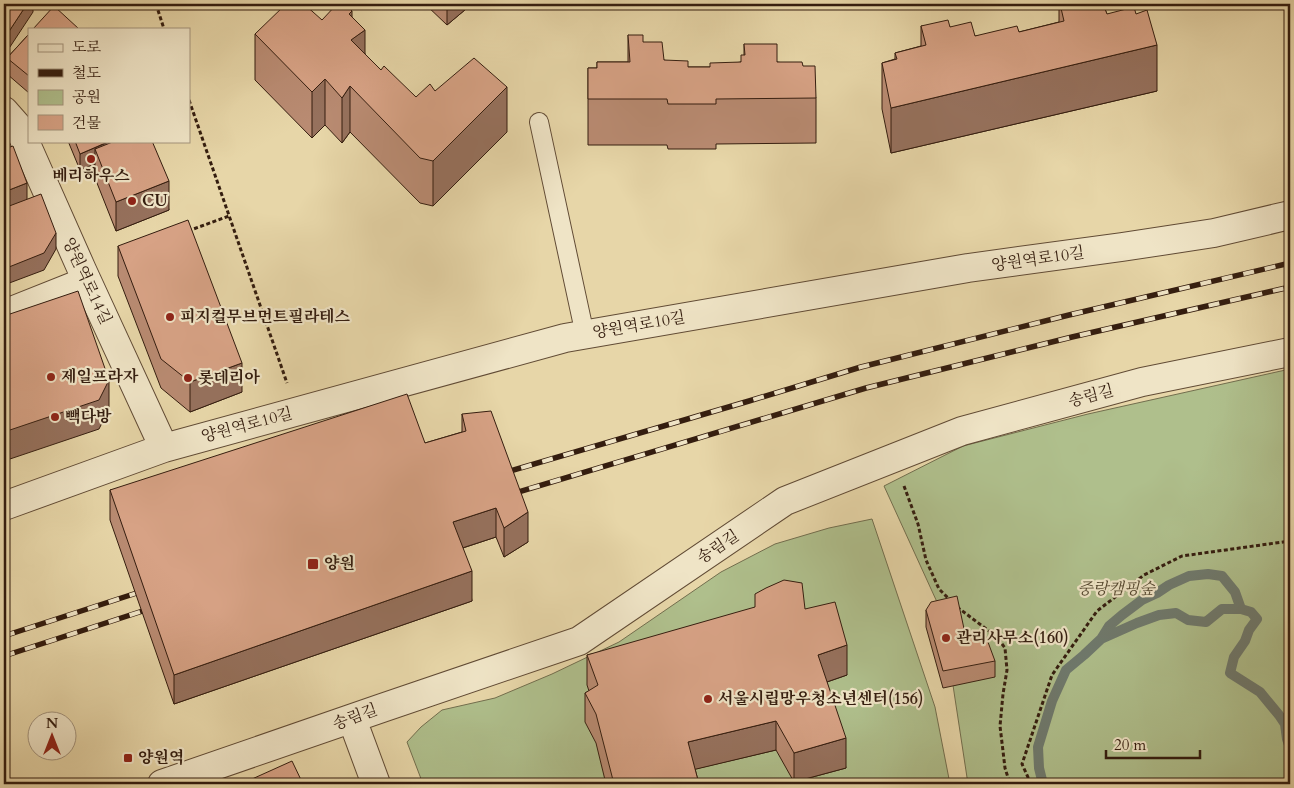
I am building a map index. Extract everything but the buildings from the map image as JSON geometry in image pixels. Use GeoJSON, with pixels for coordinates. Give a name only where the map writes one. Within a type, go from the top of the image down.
{"type":"FeatureCollection","features":[{"type":"Feature","properties":{"kind":"street","name":"양원역로14길"},"geometry":{"type":"LineString","coordinates":[[9,124],[87,281],[164,448]]}},
{"type":"Feature","properties":{"kind":"street","name":"양원역로10길"},"geometry":{"type":"LineString","coordinates":[[4,506],[164,448],[565,338],[968,268],[1214,233],[1290,215]]}},
{"type":"Feature","properties":{"kind":"street"},"geometry":{"type":"LineString","coordinates":[[4,314],[87,281]]}},
{"type":"Feature","properties":{"kind":"street","name":"송림길"},"geometry":{"type":"LineString","coordinates":[[162,784],[579,641],[784,502],[962,430],[1142,382],[1290,352]]}},
{"type":"Feature","properties":{"kind":"street"},"geometry":{"type":"LineString","coordinates":[[352,719],[376,784]]}},
{"type":"Feature","properties":{"kind":"lane"},"geometry":{"type":"LineString","coordinates":[[539,122],[585,334]]}},
{"type":"Feature","properties":{"kind":"path"},"geometry":{"type":"LineString","coordinates":[[156,4],[164,28]]}},
{"type":"Feature","properties":{"kind":"path"},"geometry":{"type":"LineString","coordinates":[[190,103],[287,383]]}},
{"type":"Feature","properties":{"kind":"path"},"geometry":{"type":"LineString","coordinates":[[183,233],[229,216]]}},
{"type":"Feature","properties":{"kind":"path"},"geometry":{"type":"LineString","coordinates":[[895,457],[918,524],[926,560],[938,589],[956,606],[998,637],[1005,648],[1008,670],[1003,694],[1000,726],[1005,768],[1010,784]]}},
{"type":"Feature","properties":{"kind":"path"},"geometry":{"type":"LineString","coordinates":[[1031,784],[1022,764],[1052,675],[1097,611],[1144,574],[1182,556],[1290,541]]}},
{"type":"Feature","properties":{"kind":"green space","name":"중랑캠핑숲"},"geometry":{"type":"Polygon","coordinates":[[[1290,369],[1290,784],[968,784],[942,613],[884,486],[963,446],[1088,414],[1290,369]]]}},
{"type":"Feature","properties":{"kind":"green space"},"geometry":{"type":"Polygon","coordinates":[[[872,519],[935,707],[950,784],[423,784],[407,742],[421,727],[442,710],[495,698],[552,674],[619,642],[721,572],[775,544],[829,528],[872,519]]]}},
{"type":"Feature","properties":{"kind":"waterway"},"geometry":{"type":"LineString","coordinates":[[1101,639],[1109,626],[1142,600],[1189,576],[1208,574],[1222,576],[1235,592],[1241,609]]}},
{"type":"Feature","properties":{"kind":"waterway"},"geometry":{"type":"LineString","coordinates":[[1043,784],[1039,768],[1038,747],[1052,701],[1066,670],[1101,639],[1159,615],[1176,613],[1188,620],[1206,622],[1222,609],[1241,609],[1251,612],[1257,619],[1234,657],[1230,673],[1260,692],[1279,715],[1285,724],[1290,748]]}},
{"type":"Feature","properties":{"kind":"railway"},"geometry":{"type":"LineString","coordinates":[[500,474],[861,367],[1069,315],[1290,263]]}},
{"type":"Feature","properties":{"kind":"railway"},"geometry":{"type":"LineString","coordinates":[[508,495],[866,388],[1072,337],[1290,287]]}},
{"type":"Feature","properties":{"kind":"railway"},"geometry":{"type":"LineString","coordinates":[[4,636],[149,589]]}},
{"type":"Feature","properties":{"kind":"railway"},"geometry":{"type":"LineString","coordinates":[[4,656],[155,607]]}},
{"type":"Feature","properties":{"kind":"place","name":"베리하우스"},"geometry":{"type":"Point","coordinates":[91,159]}},
{"type":"Feature","properties":{"kind":"place","name":"CU"},"geometry":{"type":"Point","coordinates":[132,201]}},
{"type":"Feature","properties":{"kind":"place","name":"피지컬무브먼트필라테스"},"geometry":{"type":"Point","coordinates":[170,317]}},
{"type":"Feature","properties":{"kind":"place","name":"제일프라자"},"geometry":{"type":"Point","coordinates":[51,377]}},
{"type":"Feature","properties":{"kind":"place","name":"롯데리아"},"geometry":{"type":"Point","coordinates":[188,378]}},
{"type":"Feature","properties":{"kind":"place","name":"빽다방"},"geometry":{"type":"Point","coordinates":[55,417]}},
{"type":"Feature","properties":{"kind":"place","name":"양원"},"geometry":{"type":"Point","coordinates":[313,564]}},
{"type":"Feature","properties":{"kind":"place","name":"관리사무소(160)"},"geometry":{"type":"Point","coordinates":[946,638]}},
{"type":"Feature","properties":{"kind":"place","name":"서울시립망우청소년센터(156)"},"geometry":{"type":"Point","coordinates":[708,699]}},
{"type":"Feature","properties":{"kind":"place","name":"양원역"},"geometry":{"type":"Point","coordinates":[128,758]}}]}
